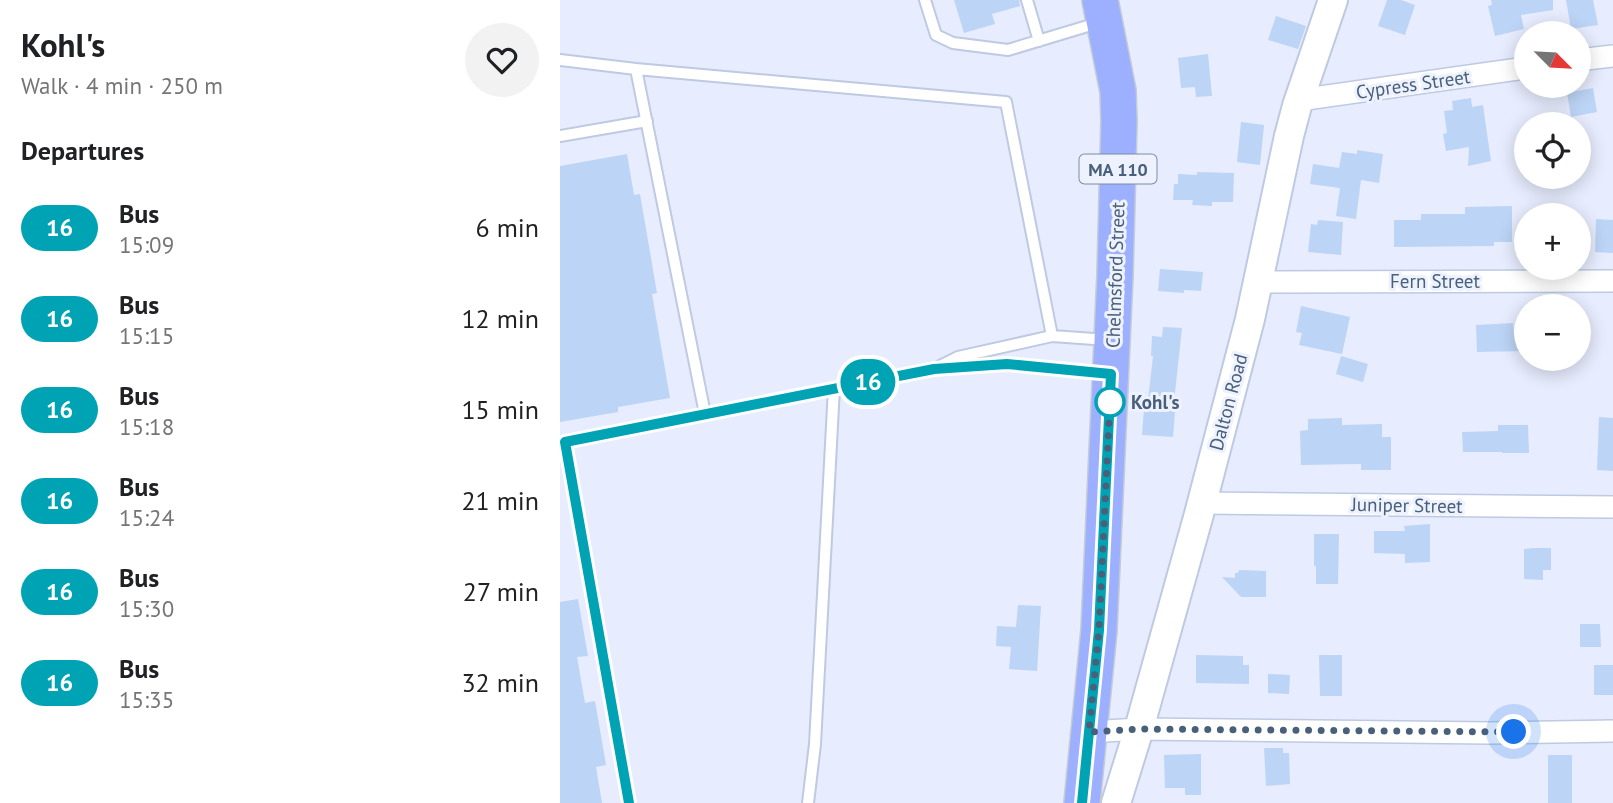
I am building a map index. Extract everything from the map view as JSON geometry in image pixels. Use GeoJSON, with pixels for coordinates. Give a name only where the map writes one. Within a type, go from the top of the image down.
{"type":"FeatureCollection","features":[{"type":"Feature","properties":{"kind":"main road","name":"Chelmsford Street"},"geometry":{"type":"LineString","coordinates":[[1082,803],[1099,630],[1119,121],[1118,91],[1102,11]]}},
{"type":"Feature","properties":{"kind":"street","name":"Dalton Road"},"geometry":{"type":"LineString","coordinates":[[1116,803],[1202,503],[1250,319],[1289,136],[1333,0]]}},
{"type":"Feature","properties":{"kind":"street"},"geometry":{"type":"LineString","coordinates":[[1591,59],[1613,55]]}},
{"type":"Feature","properties":{"kind":"street","name":"Cypress Street"},"geometry":{"type":"LineString","coordinates":[[1299,100],[1514,70]]}},
{"type":"Feature","properties":{"kind":"street","name":"Fern Street"},"geometry":{"type":"LineString","coordinates":[[1258,282],[1613,281]]}},
{"type":"Feature","properties":{"kind":"street","name":"Juniper Street"},"geometry":{"type":"LineString","coordinates":[[1202,503],[1613,507]]}},
{"type":"Feature","properties":{"kind":"street"},"geometry":{"type":"LineString","coordinates":[[1089,732],[1139,729],[1489,733],[1613,731]]}},
{"type":"Feature","properties":{"kind":"lane"},"geometry":{"type":"LineString","coordinates":[[925,0],[936,35],[953,43],[1008,50],[1039,41],[1102,11]]}},
{"type":"Feature","properties":{"kind":"lane"},"geometry":{"type":"LineString","coordinates":[[1027,0],[1039,41]]}},
{"type":"Feature","properties":{"kind":"lane"},"geometry":{"type":"LineString","coordinates":[[950,30],[953,43]]}},
{"type":"Feature","properties":{"kind":"lane"},"geometry":{"type":"LineString","coordinates":[[560,60],[1006,102],[1052,336]]}},
{"type":"Feature","properties":{"kind":"lane"},"geometry":{"type":"LineString","coordinates":[[636,69],[705,414]]}},
{"type":"Feature","properties":{"kind":"lane"},"geometry":{"type":"LineString","coordinates":[[560,136],[647,121]]}},
{"type":"Feature","properties":{"kind":"lane"},"geometry":{"type":"LineString","coordinates":[[934,369],[958,357],[1052,336],[1112,340]]}},
{"type":"Feature","properties":{"kind":"lane"},"geometry":{"type":"LineString","coordinates":[[629,803],[565,442],[934,369],[1007,364],[1111,374]]}},
{"type":"Feature","properties":{"kind":"lane"},"geometry":{"type":"LineString","coordinates":[[808,803],[815,744],[834,388]]}},
{"type":"Feature","properties":{"kind":"building"},"geometry":{"type":"Polygon","coordinates":[[[954,0],[1019,0],[1020,6],[992,14],[995,24],[964,33],[954,0]]]}},
{"type":"Feature","properties":{"kind":"building"},"geometry":{"type":"Polygon","coordinates":[[[1387,0],[1401,0],[1415,5],[1405,35],[1378,26],[1387,0]]]}},
{"type":"Feature","properties":{"kind":"building"},"geometry":{"type":"Polygon","coordinates":[[[1491,0],[1553,0],[1553,10],[1521,15],[1522,21],[1514,21],[1514,31],[1495,36],[1488,6],[1492,5],[1491,0]]]}},
{"type":"Feature","properties":{"kind":"building"},"geometry":{"type":"Polygon","coordinates":[[[1566,0],[1593,0],[1598,25],[1591,26],[1591,21],[1570,21],[1566,0]]]}},
{"type":"Feature","properties":{"kind":"building"},"geometry":{"type":"Polygon","coordinates":[[[1276,16],[1306,26],[1298,49],[1268,40],[1276,16]]]}},
{"type":"Feature","properties":{"kind":"building"},"geometry":{"type":"Polygon","coordinates":[[[1208,54],[1212,96],[1196,97],[1195,87],[1181,88],[1178,58],[1208,54]]]}},
{"type":"Feature","properties":{"kind":"building"},"geometry":{"type":"Polygon","coordinates":[[[1591,88],[1597,112],[1570,112],[1568,98],[1591,98],[1591,88]]]}},
{"type":"Feature","properties":{"kind":"building"},"geometry":{"type":"Polygon","coordinates":[[[1471,98],[1472,107],[1483,105],[1491,161],[1468,166],[1469,147],[1446,151],[1443,134],[1447,133],[1444,111],[1453,110],[1452,101],[1471,98]]]}},
{"type":"Feature","properties":{"kind":"building"},"geometry":{"type":"Polygon","coordinates":[[[1241,122],[1264,125],[1260,165],[1237,162],[1241,122]]]}},
{"type":"Feature","properties":{"kind":"building"},"geometry":{"type":"Polygon","coordinates":[[[1357,150],[1383,154],[1379,183],[1361,180],[1356,219],[1336,216],[1340,188],[1310,184],[1313,164],[1339,168],[1342,152],[1357,154],[1357,150]]]}},
{"type":"Feature","properties":{"kind":"building"},"geometry":{"type":"Polygon","coordinates":[[[627,154],[634,195],[640,194],[657,293],[652,294],[670,398],[618,407],[618,412],[560,422],[560,166],[627,154]]]}},
{"type":"Feature","properties":{"kind":"building"},"geometry":{"type":"Polygon","coordinates":[[[1197,172],[1234,173],[1233,202],[1212,202],[1212,206],[1192,205],[1193,200],[1173,200],[1178,174],[1197,175],[1197,172]]]}},
{"type":"Feature","properties":{"kind":"building"},"geometry":{"type":"Polygon","coordinates":[[[1512,206],[1512,242],[1494,242],[1494,246],[1394,247],[1394,220],[1421,220],[1421,214],[1465,214],[1465,207],[1512,206]]]}},
{"type":"Feature","properties":{"kind":"building"},"geometry":{"type":"Polygon","coordinates":[[[1596,219],[1613,220],[1613,253],[1595,252],[1596,219]]]}},
{"type":"Feature","properties":{"kind":"building"},"geometry":{"type":"Polygon","coordinates":[[[1318,220],[1343,222],[1341,255],[1308,252],[1311,224],[1317,225],[1318,220]]]}},
{"type":"Feature","properties":{"kind":"building"},"geometry":{"type":"Polygon","coordinates":[[[1160,269],[1203,272],[1201,291],[1158,291],[1160,269]]]}},
{"type":"Feature","properties":{"kind":"building"},"geometry":{"type":"Polygon","coordinates":[[[1301,306],[1350,317],[1342,354],[1299,345],[1302,333],[1296,332],[1301,306]]]}},
{"type":"Feature","properties":{"kind":"building"},"geometry":{"type":"Polygon","coordinates":[[[1513,323],[1514,351],[1477,352],[1476,325],[1513,323]]]}},
{"type":"Feature","properties":{"kind":"building"},"geometry":{"type":"Polygon","coordinates":[[[1163,327],[1182,328],[1173,411],[1173,437],[1142,435],[1153,356],[1152,336],[1162,337],[1163,327]]]}},
{"type":"Feature","properties":{"kind":"building"},"geometry":{"type":"Polygon","coordinates":[[[1341,356],[1368,364],[1363,382],[1336,374],[1341,356]]]}},
{"type":"Feature","properties":{"kind":"building"},"geometry":{"type":"Polygon","coordinates":[[[1599,417],[1613,418],[1613,471],[1597,470],[1599,417]]]}},
{"type":"Feature","properties":{"kind":"building"},"geometry":{"type":"Polygon","coordinates":[[[1342,418],[1342,425],[1382,424],[1382,437],[1391,437],[1391,470],[1361,470],[1361,464],[1301,465],[1300,431],[1308,430],[1308,419],[1342,418]]]}},
{"type":"Feature","properties":{"kind":"building"},"geometry":{"type":"Polygon","coordinates":[[[1498,425],[1528,425],[1529,453],[1463,452],[1462,432],[1498,431],[1498,425]]]}},
{"type":"Feature","properties":{"kind":"building"},"geometry":{"type":"Polygon","coordinates":[[[1430,524],[1430,562],[1405,563],[1405,554],[1374,553],[1374,531],[1405,531],[1404,526],[1430,524]]]}},
{"type":"Feature","properties":{"kind":"building"},"geometry":{"type":"Polygon","coordinates":[[[1314,534],[1339,534],[1338,584],[1316,584],[1314,534]]]}},
{"type":"Feature","properties":{"kind":"building"},"geometry":{"type":"Polygon","coordinates":[[[1551,548],[1551,570],[1543,570],[1543,580],[1524,579],[1524,549],[1551,548]]]}},
{"type":"Feature","properties":{"kind":"building"},"geometry":{"type":"Polygon","coordinates":[[[1239,570],[1266,571],[1266,597],[1241,597],[1222,577],[1235,578],[1235,573],[1239,570]]]}},
{"type":"Feature","properties":{"kind":"building"},"geometry":{"type":"Polygon","coordinates":[[[578,599],[588,656],[577,657],[585,703],[595,701],[606,765],[596,767],[602,803],[560,803],[560,602],[578,599]]]}},
{"type":"Feature","properties":{"kind":"building"},"geometry":{"type":"Polygon","coordinates":[[[1018,605],[1041,606],[1037,671],[1009,669],[1011,647],[996,646],[997,626],[1016,627],[1018,605]]]}},
{"type":"Feature","properties":{"kind":"building"},"geometry":{"type":"Polygon","coordinates":[[[1580,624],[1600,624],[1601,647],[1580,647],[1580,624]]]}},
{"type":"Feature","properties":{"kind":"building"},"geometry":{"type":"Polygon","coordinates":[[[1196,655],[1243,656],[1243,665],[1249,665],[1249,684],[1196,683],[1196,655]]]}},
{"type":"Feature","properties":{"kind":"building"},"geometry":{"type":"Polygon","coordinates":[[[1319,655],[1342,655],[1342,696],[1320,696],[1319,655]]]}},
{"type":"Feature","properties":{"kind":"building"},"geometry":{"type":"Polygon","coordinates":[[[1594,665],[1613,665],[1613,695],[1594,695],[1594,665]]]}},
{"type":"Feature","properties":{"kind":"building"},"geometry":{"type":"Polygon","coordinates":[[[1268,674],[1290,675],[1289,694],[1268,693],[1268,674]]]}},
{"type":"Feature","properties":{"kind":"building"},"geometry":{"type":"Polygon","coordinates":[[[1264,748],[1283,748],[1283,753],[1289,753],[1290,784],[1266,786],[1264,748]]]}},
{"type":"Feature","properties":{"kind":"building"},"geometry":{"type":"Polygon","coordinates":[[[1201,754],[1201,795],[1185,795],[1185,788],[1165,788],[1164,755],[1201,754]]]}},
{"type":"Feature","properties":{"kind":"building"},"geometry":{"type":"Polygon","coordinates":[[[1548,755],[1572,755],[1572,803],[1548,803],[1548,755]]]}},
{"type":"Feature","properties":{"kind":"bus line","name":"16"},"geometry":{"type":"LineString","coordinates":[[629,803],[565,442],[934,369],[1007,364],[1111,374],[1099,630],[1082,803]]}},
{"type":"Feature","properties":{"kind":"place","name":"Kohl's"},"geometry":{"type":"Point","coordinates":[1110,402]}},
{"type":"Feature","properties":{"kind":"route"},"geometry":{"type":"LineString","coordinates":[[1110,402],[1099,630],[1089,732],[1139,729],[1514,732]]}}]}
